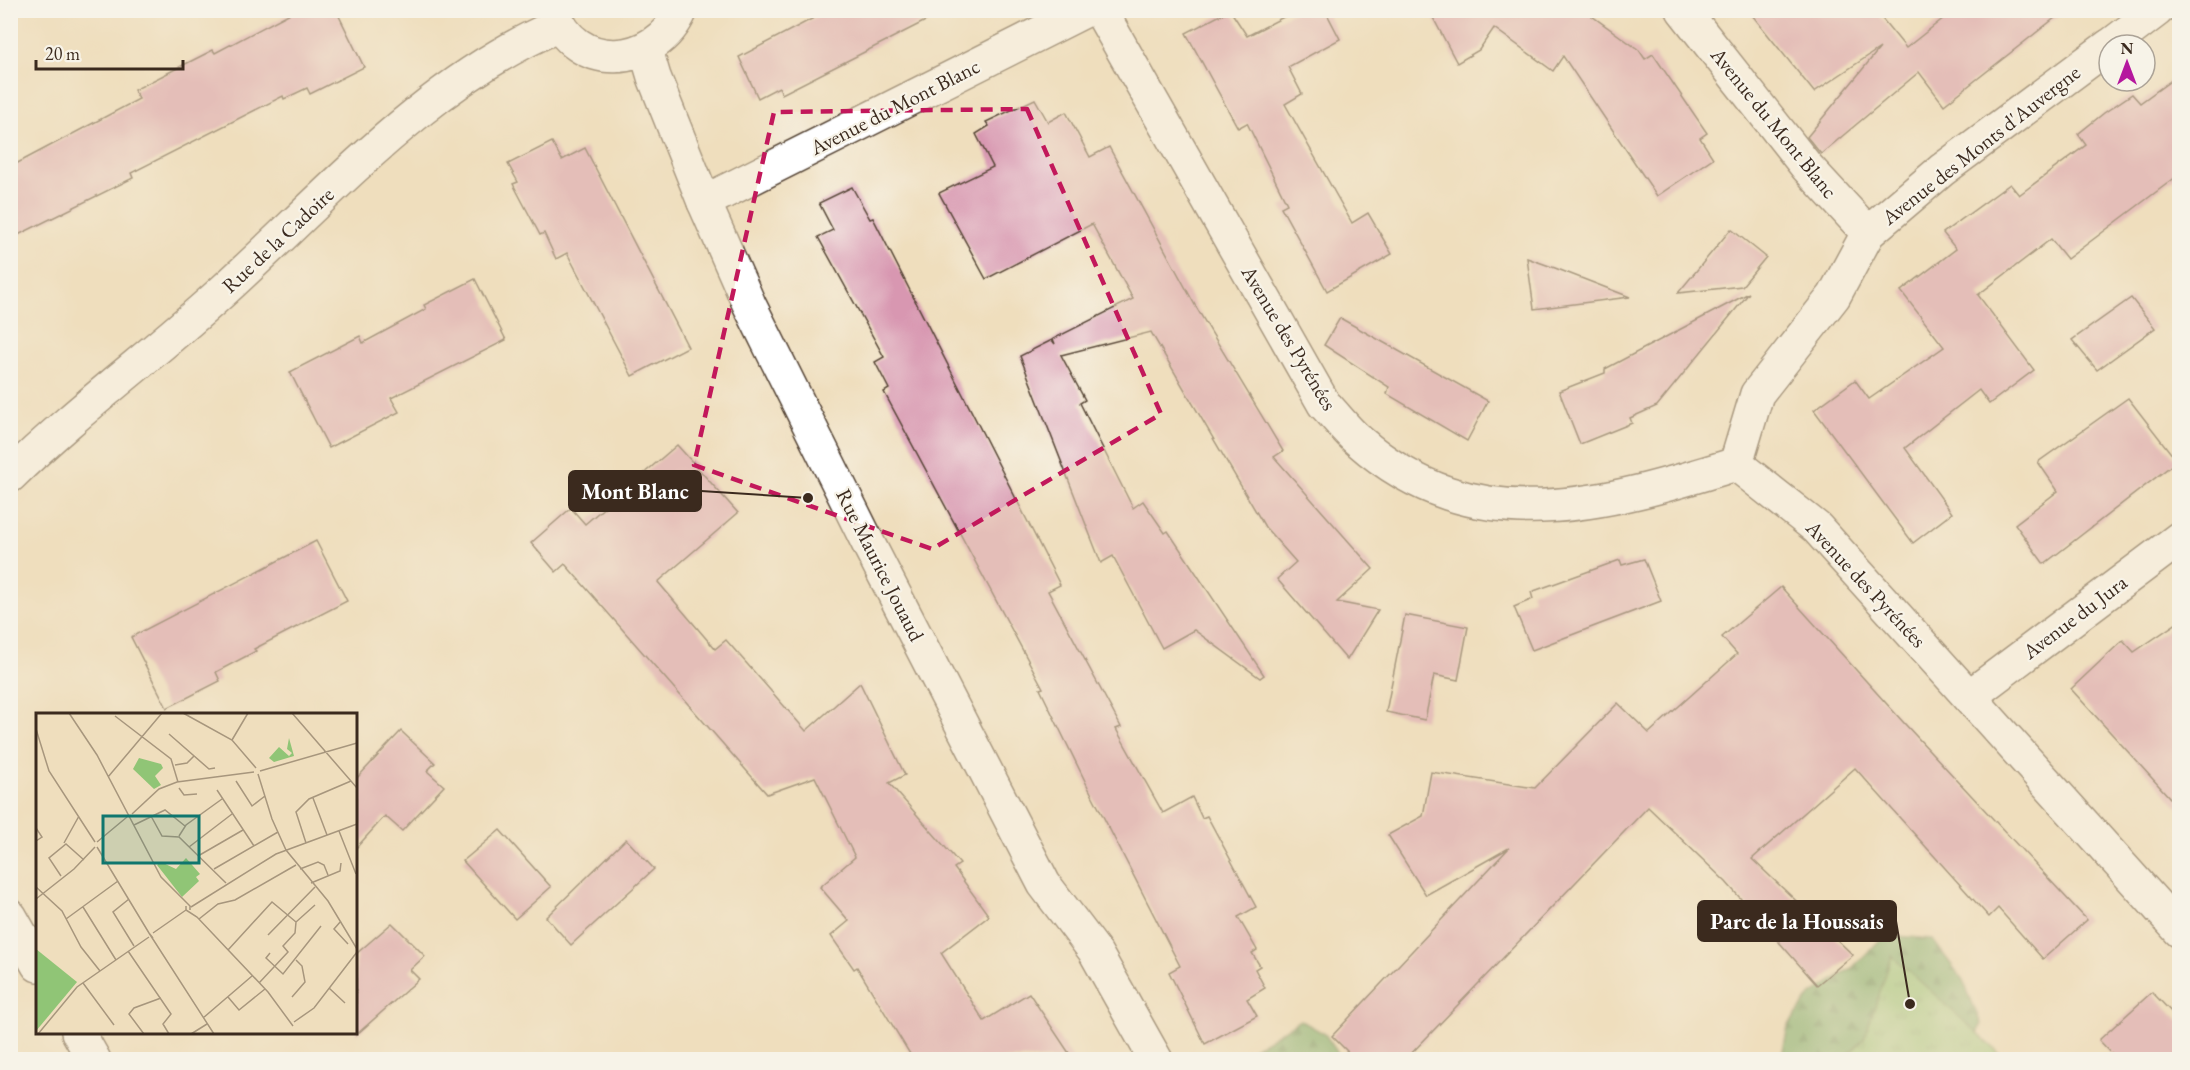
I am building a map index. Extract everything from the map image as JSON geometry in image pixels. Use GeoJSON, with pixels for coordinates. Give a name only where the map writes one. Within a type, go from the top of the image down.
{"type":"FeatureCollection","features":[{"type":"Feature","properties":{"kind":"street"},"geometry":{"type":"LineString","coordinates":[[556,18],[576,43],[598,54],[622,56],[646,50],[668,33],[681,10]]}},
{"type":"Feature","properties":{"kind":"street","name":"Avenue du Mont Blanc"},"geometry":{"type":"LineString","coordinates":[[704,202],[1086,10]]}},
{"type":"Feature","properties":{"kind":"street","name":"Avenue des Pyrénées"},"geometry":{"type":"LineString","coordinates":[[1100,10],[1324,404],[1358,441],[1397,469],[1433,489],[1474,500],[1525,508],[1583,504],[1644,493],[1736,464],[1817,528],[1970,696],[2172,910]]}},
{"type":"Feature","properties":{"kind":"street","name":"Avenue du Mont Blanc"},"geometry":{"type":"LineString","coordinates":[[1683,10],[1807,167],[1868,233]]}},
{"type":"Feature","properties":{"kind":"street","name":"Avenue des Monts d'Auvergne"},"geometry":{"type":"LineString","coordinates":[[2127,33],[2157,10]]}},
{"type":"Feature","properties":{"kind":"street","name":"Rue de la Cadoire"},"geometry":{"type":"LineString","coordinates":[[10,476],[222,292],[399,127],[460,80],[524,42],[556,18]]}},
{"type":"Feature","properties":{"kind":"street","name":"Rue Maurice Jouaud"},"geometry":{"type":"LineString","coordinates":[[646,50],[654,77],[704,202],[749,304],[1044,884],[1094,950],[1156,1059]]}},
{"type":"Feature","properties":{"kind":"street","name":"Avenue des Monts d'Auvergne"},"geometry":{"type":"LineString","coordinates":[[1736,464],[1757,394],[1834,296],[1868,233],[1942,170],[2097,56]]}},
{"type":"Feature","properties":{"kind":"street","name":"Avenue du Jura"},"geometry":{"type":"LineString","coordinates":[[1970,696],[2180,538]]}},
{"type":"Feature","properties":{"kind":"street"},"geometry":{"type":"LineString","coordinates":[[10,916],[36,961]]}},
{"type":"Feature","properties":{"kind":"street"},"geometry":{"type":"LineString","coordinates":[[79,1034],[94,1059]]}},
{"type":"Feature","properties":{"kind":"highlighted area"},"geometry":{"type":"Polygon","coordinates":[[[1027,109],[1161,414],[932,549],[694,465],[774,112],[1027,109]]]}},
{"type":"Feature","properties":{"kind":"green space"},"geometry":{"type":"Polygon","coordinates":[[[1885,935],[1932,939],[1963,980],[1981,1024],[1972,1059],[1781,1060],[1788,1026],[1810,996],[1852,968],[1885,935]]]}},
{"type":"Feature","properties":{"kind":"green space"},"geometry":{"type":"Polygon","coordinates":[[[1892,956],[2004,1059],[1844,1059],[1864,1039],[1892,956]]]}},
{"type":"Feature","properties":{"kind":"green space"},"geometry":{"type":"Polygon","coordinates":[[[1300,1020],[1325,1034],[1342,1059],[1249,1060],[1254,1048],[1300,1020]]]}},
{"type":"Feature","properties":{"kind":"building"},"geometry":{"type":"Polygon","coordinates":[[[296,10],[336,10],[364,67],[310,94],[307,88],[284,99],[283,96],[131,173],[133,178],[10,239],[10,167],[139,99],[134,90],[213,50],[215,53],[296,10]]]}},
{"type":"Feature","properties":{"kind":"building"},"geometry":{"type":"Polygon","coordinates":[[[829,10],[947,10],[782,94],[779,87],[758,98],[739,57],[829,10]]]}},
{"type":"Feature","properties":{"kind":"building"},"geometry":{"type":"Polygon","coordinates":[[[1230,10],[1247,36],[1297,10],[1325,10],[1340,39],[1288,67],[1302,94],[1285,104],[1352,223],[1368,213],[1392,254],[1327,291],[1281,207],[1287,204],[1247,123],[1238,128],[1186,33],[1230,10]]]}},
{"type":"Feature","properties":{"kind":"building"},"geometry":{"type":"Polygon","coordinates":[[[1429,10],[1596,10],[1592,16],[1639,50],[1645,59],[1653,54],[1707,133],[1700,138],[1713,158],[1657,196],[1563,56],[1553,71],[1494,28],[1479,50],[1457,63],[1429,10]]]}},
{"type":"Feature","properties":{"kind":"building"},"geometry":{"type":"Polygon","coordinates":[[[1748,10],[1875,10],[1906,48],[1954,10],[2065,10],[1944,105],[1919,72],[1821,154],[1807,137],[1880,48],[1814,92],[1748,10]]]}},
{"type":"Feature","properties":{"kind":"building"},"geometry":{"type":"Polygon","coordinates":[[[2180,74],[2180,174],[2067,259],[2051,239],[1978,295],[2034,370],[1989,404],[1979,390],[1905,448],[1952,513],[1913,543],[1814,410],[1855,380],[1869,399],[1944,347],[1901,291],[1956,249],[1943,233],[2010,184],[2019,195],[2086,145],[2078,134],[2132,94],[2140,103],[2157,93],[2180,74]]]}},
{"type":"Feature","properties":{"kind":"building"},"geometry":{"type":"Polygon","coordinates":[[[1035,99],[1048,122],[1066,112],[1090,157],[1109,147],[1196,307],[1283,451],[1274,457],[1373,569],[1337,602],[1378,610],[1347,660],[1277,579],[1296,562],[1265,527],[1151,332],[1061,355],[1085,400],[1080,403],[1133,508],[1143,501],[1165,533],[1168,531],[1264,675],[1260,678],[1194,630],[1162,648],[1113,556],[1101,563],[1020,356],[1052,340],[1055,344],[1053,339],[1133,299],[1092,224],[986,279],[939,193],[993,167],[976,134],[989,126],[986,122],[1035,99]]]}},
{"type":"Feature","properties":{"kind":"building"},"geometry":{"type":"Polygon","coordinates":[[[552,142],[562,160],[585,148],[688,347],[632,376],[567,253],[556,259],[544,233],[540,235],[513,184],[518,182],[508,164],[552,142]]]}},
{"type":"Feature","properties":{"kind":"building"},"geometry":{"type":"Polygon","coordinates":[[[852,187],[870,219],[873,218],[1060,585],[1048,591],[1121,727],[1116,729],[1163,813],[1192,797],[1202,818],[1207,816],[1256,907],[1238,917],[1257,950],[1252,953],[1260,966],[1255,969],[1265,988],[1247,999],[1257,1016],[1205,1044],[1169,972],[1180,966],[1088,787],[1040,689],[1043,688],[884,392],[889,389],[875,362],[884,357],[818,237],[833,230],[819,203],[852,187]]]}},
{"type":"Feature","properties":{"kind":"building"},"geometry":{"type":"Polygon","coordinates":[[[1731,229],[1766,257],[1742,286],[1678,293],[1731,229]]]}},
{"type":"Feature","properties":{"kind":"building"},"geometry":{"type":"Polygon","coordinates":[[[1527,258],[1555,268],[1630,297],[1534,309],[1527,258]]]}},
{"type":"Feature","properties":{"kind":"building"},"geometry":{"type":"Polygon","coordinates":[[[475,279],[506,340],[391,398],[399,412],[329,448],[290,372],[360,336],[363,343],[426,309],[424,305],[475,279]]]}},
{"type":"Feature","properties":{"kind":"building"},"geometry":{"type":"Polygon","coordinates":[[[1749,293],[1657,406],[1630,418],[1632,423],[1580,444],[1559,391],[1605,373],[1605,369],[1749,293]]]}},
{"type":"Feature","properties":{"kind":"building"},"geometry":{"type":"Polygon","coordinates":[[[2131,298],[2155,328],[2097,370],[2072,340],[2131,298]]]}},
{"type":"Feature","properties":{"kind":"building"},"geometry":{"type":"Polygon","coordinates":[[[1340,318],[1488,401],[1467,441],[1387,394],[1389,387],[1324,345],[1340,318]]]}},
{"type":"Feature","properties":{"kind":"building"},"geometry":{"type":"Polygon","coordinates":[[[2128,398],[2177,461],[2044,564],[2015,524],[2058,491],[2038,462],[2128,398]]]}},
{"type":"Feature","properties":{"kind":"building"},"geometry":{"type":"Polygon","coordinates":[[[677,445],[738,513],[658,582],[715,649],[726,640],[806,731],[860,683],[905,775],[889,783],[960,864],[954,868],[989,916],[941,953],[984,1021],[1029,993],[1073,1059],[913,1059],[857,967],[854,969],[831,936],[849,921],[820,887],[855,857],[815,777],[767,794],[565,564],[556,572],[531,543],[571,508],[585,524],[677,445]]]}},
{"type":"Feature","properties":{"kind":"building"},"geometry":{"type":"Polygon","coordinates":[[[316,541],[347,601],[254,649],[256,651],[216,672],[220,681],[167,708],[131,637],[316,541]]]}},
{"type":"Feature","properties":{"kind":"building"},"geometry":{"type":"Polygon","coordinates":[[[1644,559],[1661,601],[1532,650],[1514,607],[1533,599],[1531,592],[1620,560],[1622,565],[1644,559]]]}},
{"type":"Feature","properties":{"kind":"building"},"geometry":{"type":"Polygon","coordinates":[[[1781,587],[2087,920],[2043,959],[1998,908],[1989,917],[1855,768],[1752,859],[1853,955],[1817,985],[1726,882],[1648,807],[1406,1059],[1355,1059],[1332,1036],[1509,848],[1426,895],[1388,835],[1423,816],[1431,772],[1535,788],[1618,703],[1649,733],[1737,654],[1722,637],[1781,587]]]}},
{"type":"Feature","properties":{"kind":"building"},"geometry":{"type":"Polygon","coordinates":[[[1405,615],[1468,627],[1458,680],[1434,675],[1425,720],[1386,712],[1405,615]]]}},
{"type":"Feature","properties":{"kind":"building"},"geometry":{"type":"Polygon","coordinates":[[[2180,621],[2180,809],[2071,689],[2123,640],[2134,652],[2180,621]]]}},
{"type":"Feature","properties":{"kind":"building"},"geometry":{"type":"Polygon","coordinates":[[[401,731],[435,763],[427,771],[444,786],[402,831],[385,816],[357,847],[357,778],[401,731]]]}},
{"type":"Feature","properties":{"kind":"building"},"geometry":{"type":"Polygon","coordinates":[[[500,830],[551,887],[515,919],[463,861],[500,830]]]}},
{"type":"Feature","properties":{"kind":"building"},"geometry":{"type":"Polygon","coordinates":[[[626,839],[654,869],[571,945],[546,917],[626,839]]]}},
{"type":"Feature","properties":{"kind":"building"},"geometry":{"type":"Polygon","coordinates":[[[392,923],[425,956],[410,970],[419,979],[356,1035],[357,1034],[357,953],[392,923]]]}},
{"type":"Feature","properties":{"kind":"building"},"geometry":{"type":"Polygon","coordinates":[[[2152,992],[2180,1021],[2180,1059],[2117,1059],[2099,1040],[2152,992]]]}},
{"type":"Feature","properties":{"kind":"place","name":"Mont Blanc"},"geometry":{"type":"Point","coordinates":[808,498]}},
{"type":"Feature","properties":{"kind":"place","name":"Parc de la Houssais"},"geometry":{"type":"Point","coordinates":[1910,1004]}}]}
